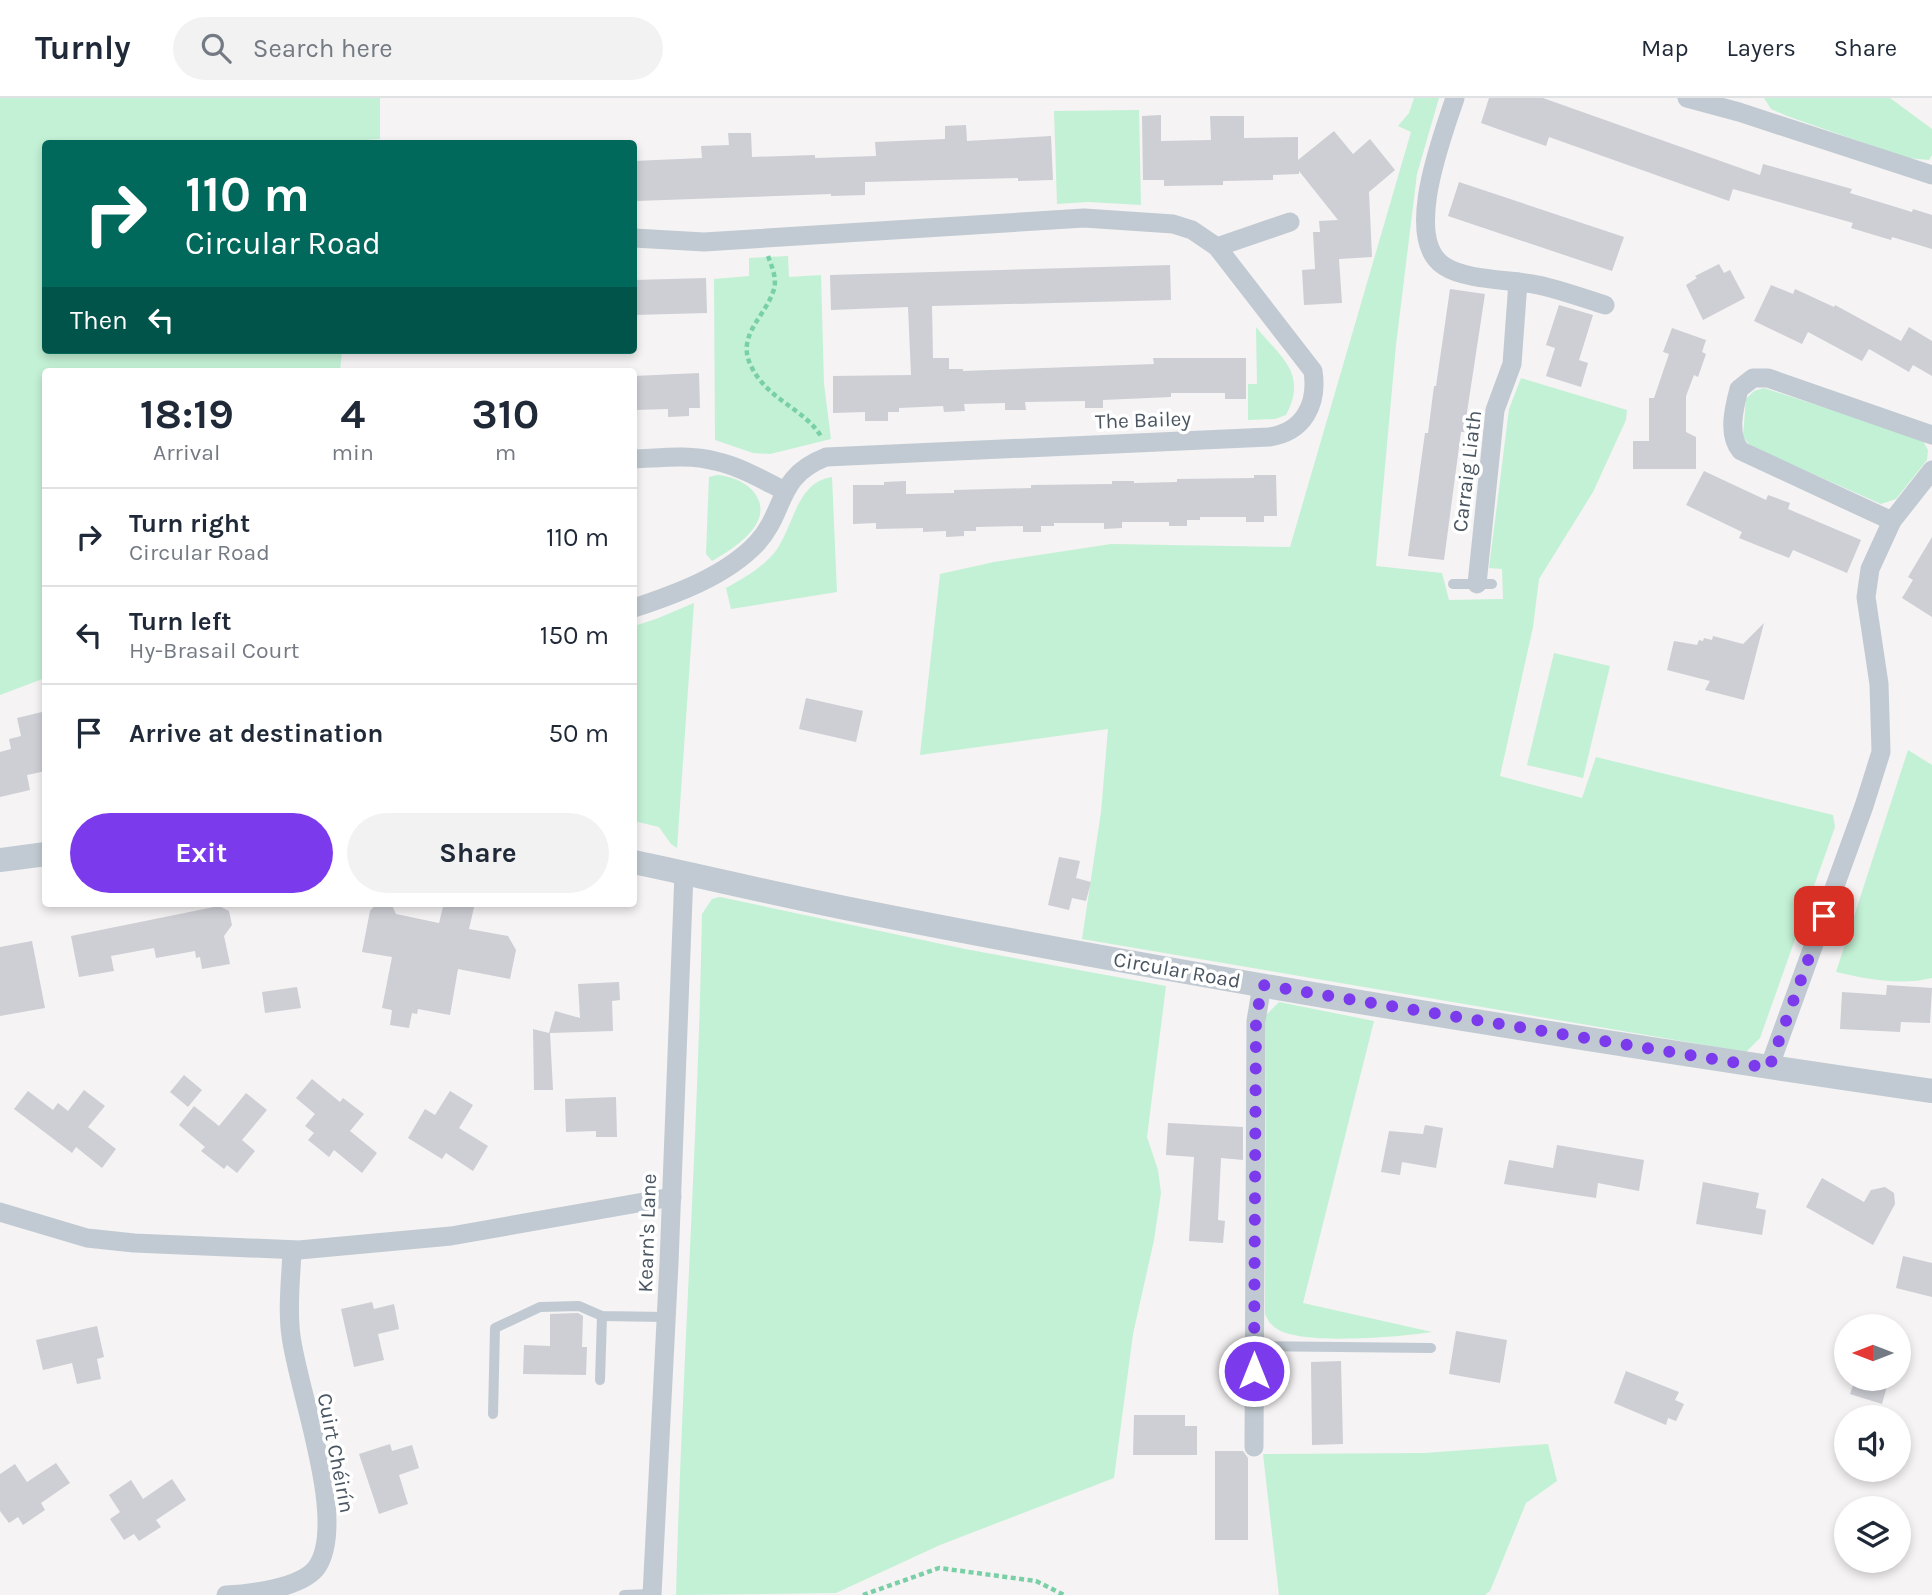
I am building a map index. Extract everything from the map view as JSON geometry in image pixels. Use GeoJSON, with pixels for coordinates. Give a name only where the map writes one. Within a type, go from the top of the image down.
{"type":"FeatureCollection","features":[{"type":"Feature","properties":{"kind":"street"},"geometry":{"type":"LineString","coordinates":[[1455,98],[1428,197],[1425,233],[1429,248],[1444,266],[1458,272],[1541,285],[1605,305]]}},
{"type":"Feature","properties":{"kind":"street"},"geometry":{"type":"LineString","coordinates":[[1687,98],[1742,105],[1781,126],[1932,175]]}},
{"type":"Feature","properties":{"kind":"street","name":"The Bailey"},"geometry":{"type":"LineString","coordinates":[[637,238],[704,242],[1084,218],[1173,224],[1192,230],[1217,247],[1312,371],[1315,388],[1310,408],[1298,425],[1285,435],[826,457],[795,475],[759,540],[736,561],[709,577],[637,607]]}},
{"type":"Feature","properties":{"kind":"street"},"geometry":{"type":"LineString","coordinates":[[1217,247],[1290,222]]}},
{"type":"Feature","properties":{"kind":"street","name":"Carraig Liath"},"geometry":{"type":"LineString","coordinates":[[1485,584],[1495,410],[1512,364],[1518,282]]}},
{"type":"Feature","properties":{"kind":"street"},"geometry":{"type":"LineString","coordinates":[[1892,521],[1741,452],[1735,443],[1732,430],[1739,389],[1753,378],[1768,378],[1932,435]]}},
{"type":"Feature","properties":{"kind":"street"},"geometry":{"type":"LineString","coordinates":[[637,459],[695,457],[715,461],[785,491]]}},
{"type":"Feature","properties":{"kind":"street"},"geometry":{"type":"LineString","coordinates":[[1769,1068],[1878,762],[1881,714],[1879,684],[1866,586],[1873,559],[1892,521],[1932,470]]}},
{"type":"Feature","properties":{"kind":"street"},"geometry":{"type":"LineString","coordinates":[[0,860],[42,855]]}},
{"type":"Feature","properties":{"kind":"street","name":"Circular Road"},"geometry":{"type":"LineString","coordinates":[[637,863],[862,912],[1262,985],[1769,1068],[1932,1091]]}},
{"type":"Feature","properties":{"kind":"street","name":"Kearn's Lane"},"geometry":{"type":"LineString","coordinates":[[652,1594],[684,873]]}},
{"type":"Feature","properties":{"kind":"street"},"geometry":{"type":"LineString","coordinates":[[1254,1447],[1256,1021],[1262,985]]}},
{"type":"Feature","properties":{"kind":"street"},"geometry":{"type":"LineString","coordinates":[[0,1212],[87,1238],[134,1243],[292,1250],[451,1236],[671,1197]]}},
{"type":"Feature","properties":{"kind":"street","name":"Cuirt Chéirín"},"geometry":{"type":"LineString","coordinates":[[226,1595],[284,1586],[303,1579],[317,1567],[327,1534],[324,1490],[290,1333],[292,1250]]}},
{"type":"Feature","properties":{"kind":"lane"},"geometry":{"type":"LineString","coordinates":[[1453,584],[1485,584]]}},
{"type":"Feature","properties":{"kind":"lane"},"geometry":{"type":"LineString","coordinates":[[492,1414],[495,1328],[540,1307],[579,1306],[601,1316],[666,1317]]}},
{"type":"Feature","properties":{"kind":"lane"},"geometry":{"type":"LineString","coordinates":[[600,1380],[601,1316]]}},
{"type":"Feature","properties":{"kind":"lane"},"geometry":{"type":"LineString","coordinates":[[1254,1346],[1431,1348]]}},
{"type":"Feature","properties":{"kind":"lane"},"geometry":{"type":"LineString","coordinates":[[624,1595],[652,1594]]}},
{"type":"Feature","properties":{"kind":"path"},"geometry":{"type":"LineString","coordinates":[[766,238],[775,279],[774,292],[752,326],[746,343],[749,363],[760,382],[810,422],[822,436],[826,457]]}},
{"type":"Feature","properties":{"kind":"path"},"geometry":{"type":"LineString","coordinates":[[863,1595],[939,1568],[1036,1581],[1063,1595]]}},
{"type":"Feature","properties":{"kind":"green space"},"geometry":{"type":"Polygon","coordinates":[[[0,98],[380,98],[380,139],[42,140],[42,354],[342,354],[340,368],[42,368],[42,679],[0,695],[0,98]]]}},
{"type":"Feature","properties":{"kind":"green space"},"geometry":{"type":"Polygon","coordinates":[[[1414,98],[1439,98],[1417,174],[1396,345],[1376,566],[1442,573],[1449,600],[1503,599],[1502,569],[1489,568],[1509,409],[1521,378],[1627,410],[1626,420],[1593,492],[1539,579],[1533,627],[1500,776],[1582,798],[1596,757],[1833,815],[1835,827],[1760,1038],[1746,1052],[1082,939],[1101,812],[1108,729],[920,755],[940,574],[994,562],[1111,544],[1290,547],[1411,132],[1398,126],[1409,113],[1414,98]]]}},
{"type":"Feature","properties":{"kind":"green space"},"geometry":{"type":"Polygon","coordinates":[[[1764,98],[1890,98],[1932,129],[1932,155],[1929,160],[1907,158],[1787,116],[1771,109],[1764,98]]]}},
{"type":"Feature","properties":{"kind":"green space"},"geometry":{"type":"Polygon","coordinates":[[[1139,110],[1141,205],[1088,202],[1057,204],[1054,111],[1139,110]]]}},
{"type":"Feature","properties":{"kind":"green space"},"geometry":{"type":"Polygon","coordinates":[[[788,256],[789,277],[821,275],[824,384],[831,439],[770,454],[753,453],[715,440],[714,279],[749,276],[749,258],[788,256]]]}},
{"type":"Feature","properties":{"kind":"green space"},"geometry":{"type":"Polygon","coordinates":[[[1256,327],[1282,357],[1293,377],[1292,400],[1286,415],[1275,419],[1248,420],[1248,384],[1257,384],[1256,327]]]}},
{"type":"Feature","properties":{"kind":"green space"},"geometry":{"type":"Polygon","coordinates":[[[1764,388],[1922,439],[1928,450],[1927,460],[1896,499],[1881,504],[1750,446],[1743,436],[1746,399],[1754,391],[1764,388]]]}},
{"type":"Feature","properties":{"kind":"green space"},"geometry":{"type":"Polygon","coordinates":[[[727,476],[752,490],[759,501],[760,512],[751,532],[732,549],[712,561],[706,554],[709,477],[727,476]]]}},
{"type":"Feature","properties":{"kind":"green space"},"geometry":{"type":"Polygon","coordinates":[[[832,477],[837,592],[731,609],[726,588],[770,558],[781,542],[803,496],[820,481],[832,477]]]}},
{"type":"Feature","properties":{"kind":"green space"},"geometry":{"type":"Polygon","coordinates":[[[694,603],[677,848],[659,827],[637,822],[637,625],[694,603]]]}},
{"type":"Feature","properties":{"kind":"green space"},"geometry":{"type":"Polygon","coordinates":[[[1554,653],[1610,666],[1583,778],[1527,765],[1554,653]]]}},
{"type":"Feature","properties":{"kind":"green space"},"geometry":{"type":"Polygon","coordinates":[[[1908,750],[1932,765],[1932,978],[1896,981],[1836,972],[1908,750]]]}},
{"type":"Feature","properties":{"kind":"green space"},"geometry":{"type":"Polygon","coordinates":[[[720,897],[965,949],[1166,986],[1147,1137],[1158,1170],[1161,1193],[1154,1240],[1133,1334],[1114,1478],[940,1545],[836,1593],[676,1595],[702,914],[712,899],[720,897]]]}},
{"type":"Feature","properties":{"kind":"green space"},"geometry":{"type":"Polygon","coordinates":[[[1279,1002],[1374,1021],[1303,1303],[1432,1332],[1376,1338],[1309,1337],[1279,1330],[1265,1314],[1266,1015],[1279,1002]]]}},
{"type":"Feature","properties":{"kind":"green space"},"geometry":{"type":"Polygon","coordinates":[[[1548,1444],[1557,1481],[1526,1503],[1490,1591],[1485,1595],[1279,1595],[1263,1454],[1425,1453],[1548,1444]]]}},
{"type":"Feature","properties":{"kind":"building"},"geometry":{"type":"Polygon","coordinates":[[[1489,98],[1543,98],[1760,175],[1763,164],[1852,189],[1850,193],[1912,212],[1913,209],[1932,215],[1932,249],[1851,228],[1853,223],[1733,189],[1729,201],[1549,137],[1546,146],[1481,123],[1489,98]]]}},
{"type":"Feature","properties":{"kind":"building"},"geometry":{"type":"Polygon","coordinates":[[[1161,115],[1161,141],[1211,140],[1210,116],[1244,116],[1244,138],[1298,137],[1298,160],[1334,131],[1353,154],[1370,139],[1395,170],[1369,192],[1372,257],[1339,259],[1342,303],[1304,305],[1302,270],[1315,269],[1313,232],[1320,232],[1319,221],[1338,220],[1299,171],[1299,174],[1273,175],[1273,180],[1223,181],[1223,185],[1164,186],[1164,180],[1143,180],[1142,116],[1161,115]]]}},
{"type":"Feature","properties":{"kind":"building"},"geometry":{"type":"Polygon","coordinates":[[[966,125],[967,141],[1051,136],[1053,180],[1018,181],[1018,178],[865,182],[865,195],[637,201],[637,161],[702,158],[701,146],[729,145],[728,133],[751,133],[752,157],[815,155],[815,158],[876,156],[875,142],[945,139],[945,126],[966,125]]]}},
{"type":"Feature","properties":{"kind":"building"},"geometry":{"type":"Polygon","coordinates":[[[1459,182],[1624,237],[1612,271],[1448,216],[1459,182]]]}},
{"type":"Feature","properties":{"kind":"building"},"geometry":{"type":"Polygon","coordinates":[[[1719,264],[1724,273],[1730,270],[1745,298],[1703,320],[1686,285],[1697,278],[1695,276],[1719,264]]]}},
{"type":"Feature","properties":{"kind":"building"},"geometry":{"type":"Polygon","coordinates":[[[1170,265],[1171,300],[932,306],[933,358],[949,358],[949,369],[963,371],[1154,364],[1153,358],[1246,358],[1246,399],[1225,399],[1225,393],[1171,393],[1171,397],[1103,400],[1103,408],[1085,408],[1085,401],[1025,402],[1026,410],[1005,410],[1005,403],[964,404],[965,411],[944,412],[943,406],[899,408],[899,412],[888,412],[888,421],[865,421],[865,412],[833,413],[833,376],[911,375],[908,307],[831,310],[830,275],[1170,265]]]}},
{"type":"Feature","properties":{"kind":"building"},"geometry":{"type":"Polygon","coordinates":[[[706,278],[707,313],[637,315],[637,280],[706,278]]]}},
{"type":"Feature","properties":{"kind":"building"},"geometry":{"type":"Polygon","coordinates":[[[1771,285],[1793,294],[1795,289],[1834,307],[1835,305],[1901,341],[1909,327],[1932,341],[1932,376],[1913,365],[1909,372],[1869,349],[1862,361],[1808,332],[1802,344],[1754,321],[1771,285]]]}},
{"type":"Feature","properties":{"kind":"building"},"geometry":{"type":"Polygon","coordinates":[[[1450,289],[1485,294],[1464,432],[1461,432],[1444,560],[1408,556],[1425,433],[1428,433],[1450,289]]]}},
{"type":"Feature","properties":{"kind":"building"},"geometry":{"type":"Polygon","coordinates":[[[1559,305],[1593,315],[1579,360],[1588,363],[1581,387],[1546,376],[1555,348],[1546,345],[1559,305]]]}},
{"type":"Feature","properties":{"kind":"building"},"geometry":{"type":"Polygon","coordinates":[[[1672,328],[1706,340],[1702,352],[1706,354],[1698,377],[1694,375],[1686,396],[1686,432],[1696,437],[1696,469],[1633,469],[1633,441],[1649,441],[1649,398],[1654,398],[1669,354],[1663,352],[1672,328]]]}},
{"type":"Feature","properties":{"kind":"building"},"geometry":{"type":"Polygon","coordinates":[[[699,373],[700,408],[689,408],[689,416],[668,417],[668,409],[637,410],[637,376],[699,373]]]}},
{"type":"Feature","properties":{"kind":"building"},"geometry":{"type":"Polygon","coordinates":[[[1704,471],[1766,500],[1768,495],[1790,503],[1788,509],[1861,540],[1847,573],[1793,550],[1789,558],[1739,538],[1742,532],[1686,505],[1704,471]]]}},
{"type":"Feature","properties":{"kind":"building"},"geometry":{"type":"Polygon","coordinates":[[[1254,475],[1276,475],[1277,516],[1264,516],[1264,522],[1246,522],[1246,517],[1200,517],[1200,520],[1187,520],[1187,526],[1169,526],[1169,522],[1122,522],[1122,528],[1104,529],[1104,523],[1054,523],[1054,526],[1041,526],[1041,532],[1023,532],[1023,526],[976,527],[976,531],[964,531],[964,536],[946,537],[946,531],[923,532],[923,528],[876,529],[876,523],[853,524],[853,485],[884,485],[884,482],[906,481],[906,494],[954,493],[954,490],[1031,488],[1031,485],[1112,484],[1112,481],[1177,482],[1177,479],[1254,478],[1254,475]]]}},
{"type":"Feature","properties":{"kind":"building"},"geometry":{"type":"Polygon","coordinates":[[[1932,537],[1932,617],[1902,598],[1913,580],[1908,577],[1932,537]]]}},
{"type":"Feature","properties":{"kind":"building"},"geometry":{"type":"Polygon","coordinates":[[[1764,623],[1744,700],[1705,690],[1710,681],[1667,670],[1674,641],[1697,645],[1699,640],[1712,640],[1713,636],[1743,644],[1764,623]]]}},
{"type":"Feature","properties":{"kind":"building"},"geometry":{"type":"Polygon","coordinates":[[[806,698],[863,711],[856,742],[799,729],[806,698]]]}},
{"type":"Feature","properties":{"kind":"building"},"geometry":{"type":"Polygon","coordinates":[[[42,712],[42,772],[27,775],[30,790],[0,797],[0,752],[11,749],[9,739],[21,736],[17,718],[42,712]]]}},
{"type":"Feature","properties":{"kind":"building"},"geometry":{"type":"Polygon","coordinates":[[[1059,857],[1080,861],[1076,878],[1091,882],[1086,901],[1072,898],[1069,910],[1048,905],[1059,857]]]}},
{"type":"Feature","properties":{"kind":"building"},"geometry":{"type":"Polygon","coordinates":[[[221,907],[229,911],[232,925],[224,936],[230,964],[202,969],[200,957],[196,958],[195,951],[156,958],[154,948],[111,956],[114,971],[79,977],[71,936],[221,907]]]}},
{"type":"Feature","properties":{"kind":"building"},"geometry":{"type":"Polygon","coordinates":[[[374,907],[393,907],[396,914],[439,923],[443,907],[474,907],[469,929],[508,936],[516,950],[510,979],[458,969],[450,1015],[418,1009],[417,1014],[412,1013],[409,1028],[390,1025],[392,1010],[382,1008],[392,957],[362,952],[370,911],[374,907]]]}},
{"type":"Feature","properties":{"kind":"building"},"geometry":{"type":"Polygon","coordinates":[[[32,941],[45,1008],[0,1016],[0,947],[32,941]]]}},
{"type":"Feature","properties":{"kind":"building"},"geometry":{"type":"Polygon","coordinates":[[[619,982],[620,1000],[612,1001],[613,1031],[550,1033],[553,1090],[534,1090],[533,1029],[549,1033],[555,1011],[580,1018],[578,984],[619,982]]]}},
{"type":"Feature","properties":{"kind":"building"},"geometry":{"type":"Polygon","coordinates":[[[1887,985],[1932,988],[1930,1023],[1901,1022],[1900,1032],[1840,1029],[1842,992],[1886,995],[1887,985]]]}},
{"type":"Feature","properties":{"kind":"building"},"geometry":{"type":"Polygon","coordinates":[[[297,987],[301,1008],[265,1013],[262,992],[297,987]]]}},
{"type":"Feature","properties":{"kind":"building"},"geometry":{"type":"Polygon","coordinates":[[[184,1075],[202,1090],[188,1107],[170,1092],[184,1075]]]}},
{"type":"Feature","properties":{"kind":"building"},"geometry":{"type":"Polygon","coordinates":[[[312,1079],[340,1102],[343,1098],[364,1114],[350,1131],[377,1153],[362,1173],[334,1150],[329,1157],[308,1140],[314,1133],[305,1126],[315,1114],[296,1098],[312,1079]]]}},
{"type":"Feature","properties":{"kind":"building"},"geometry":{"type":"Polygon","coordinates":[[[84,1090],[105,1106],[88,1127],[116,1149],[102,1168],[76,1147],[72,1153],[14,1109],[28,1091],[53,1110],[58,1103],[68,1111],[84,1090]]]}},
{"type":"Feature","properties":{"kind":"building"},"geometry":{"type":"Polygon","coordinates":[[[450,1091],[473,1105],[459,1128],[488,1146],[473,1171],[446,1153],[442,1159],[408,1138],[425,1109],[435,1115],[450,1091]]]}},
{"type":"Feature","properties":{"kind":"building"},"geometry":{"type":"Polygon","coordinates":[[[246,1093],[267,1110],[242,1140],[255,1151],[237,1173],[227,1165],[224,1169],[201,1151],[205,1147],[179,1125],[194,1106],[219,1126],[246,1093]]]}},
{"type":"Feature","properties":{"kind":"building"},"geometry":{"type":"Polygon","coordinates":[[[616,1097],[617,1137],[596,1137],[596,1131],[566,1132],[565,1099],[616,1097]]]}},
{"type":"Feature","properties":{"kind":"building"},"geometry":{"type":"Polygon","coordinates":[[[1168,1123],[1243,1127],[1243,1160],[1221,1158],[1218,1220],[1225,1221],[1223,1243],[1189,1241],[1194,1157],[1166,1155],[1168,1123]]]}},
{"type":"Feature","properties":{"kind":"building"},"geometry":{"type":"Polygon","coordinates":[[[1425,1125],[1443,1128],[1436,1168],[1402,1162],[1400,1175],[1381,1172],[1389,1131],[1423,1134],[1425,1125]]]}},
{"type":"Feature","properties":{"kind":"building"},"geometry":{"type":"Polygon","coordinates":[[[1557,1145],[1644,1160],[1639,1191],[1598,1183],[1596,1198],[1504,1184],[1509,1160],[1553,1168],[1557,1145]]]}},
{"type":"Feature","properties":{"kind":"building"},"geometry":{"type":"Polygon","coordinates":[[[1822,1178],[1864,1202],[1871,1190],[1885,1187],[1894,1193],[1895,1204],[1873,1245],[1806,1207],[1822,1178]]]}},
{"type":"Feature","properties":{"kind":"building"},"geometry":{"type":"Polygon","coordinates":[[[1703,1182],[1759,1193],[1756,1208],[1766,1210],[1762,1235],[1696,1224],[1703,1182]]]}},
{"type":"Feature","properties":{"kind":"building"},"geometry":{"type":"Polygon","coordinates":[[[1903,1256],[1932,1263],[1932,1297],[1896,1288],[1903,1256]]]}},
{"type":"Feature","properties":{"kind":"building"},"geometry":{"type":"Polygon","coordinates":[[[372,1302],[374,1309],[394,1304],[399,1329],[378,1334],[384,1360],[354,1367],[341,1309],[372,1302]]]}},
{"type":"Feature","properties":{"kind":"building"},"geometry":{"type":"Polygon","coordinates":[[[578,1313],[583,1316],[582,1347],[587,1347],[586,1375],[523,1374],[524,1345],[550,1346],[550,1314],[578,1313]]]}},
{"type":"Feature","properties":{"kind":"building"},"geometry":{"type":"Polygon","coordinates":[[[97,1326],[104,1357],[97,1359],[101,1379],[77,1384],[72,1363],[43,1370],[36,1340],[97,1326]]]}},
{"type":"Feature","properties":{"kind":"building"},"geometry":{"type":"Polygon","coordinates":[[[1456,1331],[1507,1340],[1500,1383],[1449,1374],[1456,1331]]]}},
{"type":"Feature","properties":{"kind":"building"},"geometry":{"type":"Polygon","coordinates":[[[1341,1361],[1343,1444],[1312,1445],[1311,1362],[1341,1361]]]}},
{"type":"Feature","properties":{"kind":"building"},"geometry":{"type":"Polygon","coordinates":[[[1626,1371],[1679,1392],[1675,1400],[1684,1404],[1676,1421],[1668,1418],[1666,1425],[1614,1403],[1626,1371]]]}},
{"type":"Feature","properties":{"kind":"building"},"geometry":{"type":"Polygon","coordinates":[[[1851,1391],[1886,1391],[1882,1404],[1850,1394],[1851,1391]]]}},
{"type":"Feature","properties":{"kind":"building"},"geometry":{"type":"Polygon","coordinates":[[[1134,1415],[1185,1415],[1185,1426],[1197,1426],[1197,1455],[1133,1455],[1134,1415]]]}},
{"type":"Feature","properties":{"kind":"building"},"geometry":{"type":"Polygon","coordinates":[[[390,1444],[392,1451],[412,1445],[419,1468],[399,1475],[408,1504],[379,1514],[359,1454],[390,1444]]]}},
{"type":"Feature","properties":{"kind":"building"},"geometry":{"type":"Polygon","coordinates":[[[1215,1451],[1243,1451],[1248,1458],[1248,1540],[1215,1540],[1215,1451]]]}},
{"type":"Feature","properties":{"kind":"building"},"geometry":{"type":"Polygon","coordinates":[[[56,1463],[70,1483],[41,1503],[45,1510],[23,1525],[18,1517],[9,1523],[0,1511],[0,1474],[15,1464],[27,1482],[56,1463]]]}},
{"type":"Feature","properties":{"kind":"building"},"geometry":{"type":"Polygon","coordinates":[[[172,1479],[186,1500],[156,1520],[161,1527],[139,1541],[134,1534],[124,1540],[110,1519],[120,1512],[109,1495],[131,1480],[143,1499],[172,1479]]]}},
{"type":"Feature","properties":{"kind":"route"},"geometry":{"type":"LineString","coordinates":[[1254,1371],[1256,1021],[1262,985],[1769,1068],[1824,916]]}}]}
